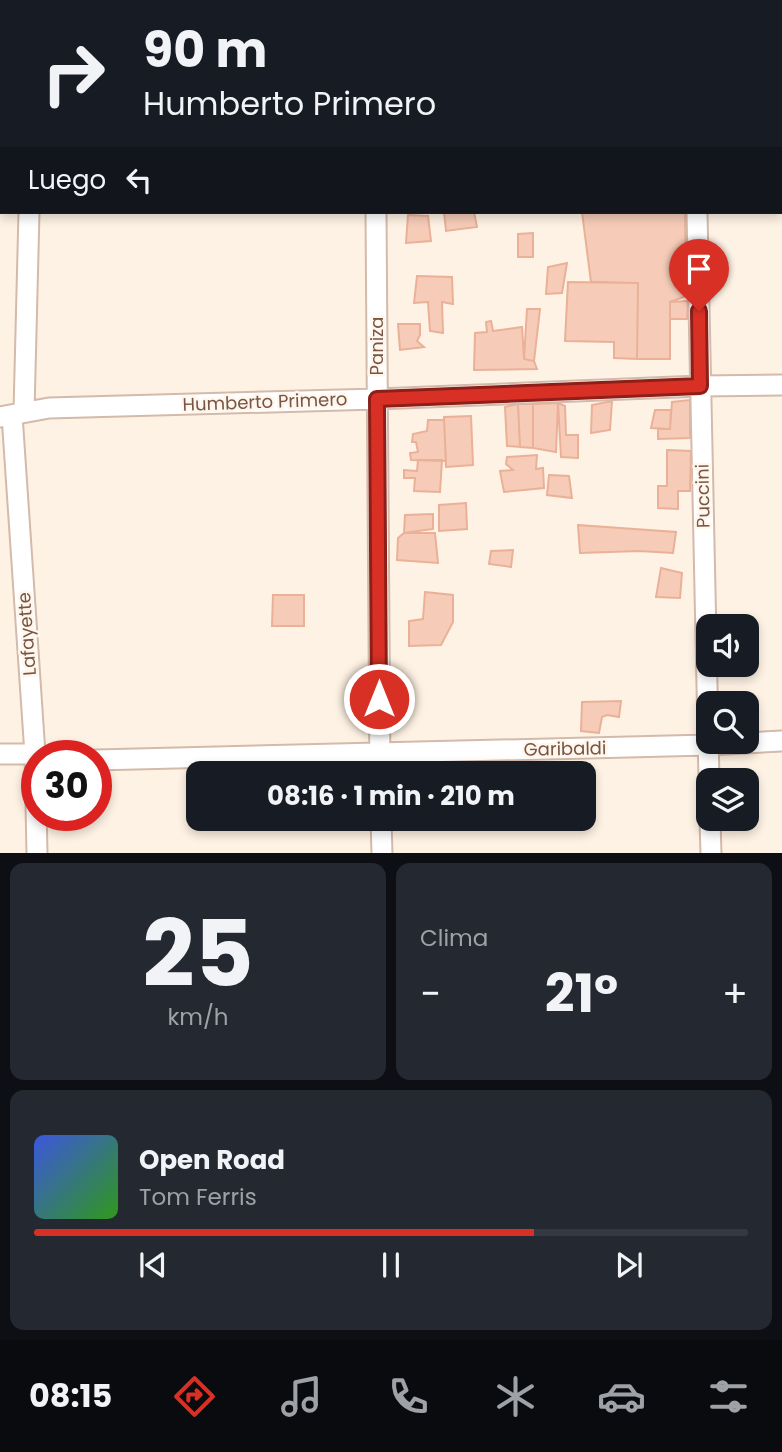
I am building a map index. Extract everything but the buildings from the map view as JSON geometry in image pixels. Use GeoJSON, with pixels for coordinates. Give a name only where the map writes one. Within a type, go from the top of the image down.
{"type":"FeatureCollection","features":[{"type":"Feature","properties":{"kind":"street","name":"Lafayette"},"geometry":{"type":"LineString","coordinates":[[29,214],[12,415],[35,740]]}},
{"type":"Feature","properties":{"kind":"street","name":"Paniza"},"geometry":{"type":"LineString","coordinates":[[376,214],[380,761]]}},
{"type":"Feature","properties":{"kind":"street","name":"Puccini"},"geometry":{"type":"LineString","coordinates":[[697,214],[707,691]]}},
{"type":"Feature","properties":{"kind":"street","name":"Humberto Primero"},"geometry":{"type":"LineString","coordinates":[[12,415],[48,408],[782,384]]}},
{"type":"Feature","properties":{"kind":"street","name":"Garibaldi"},"geometry":{"type":"LineString","coordinates":[[759,742],[782,741]]}},
{"type":"Feature","properties":{"kind":"street","name":"Garibaldi"},"geometry":{"type":"LineString","coordinates":[[112,760],[696,745]]}},
{"type":"Feature","properties":{"kind":"street"},"geometry":{"type":"LineString","coordinates":[[0,754],[21,757]]}},
{"type":"Feature","properties":{"kind":"street","name":"Lafayette"},"geometry":{"type":"LineString","coordinates":[[37,831],[37,853]]}},
{"type":"Feature","properties":{"kind":"street"},"geometry":{"type":"LineString","coordinates":[[381,831],[382,853]]}},
{"type":"Feature","properties":{"kind":"street"},"geometry":{"type":"LineString","coordinates":[[710,831],[711,853]]}},
{"type":"Feature","properties":{"kind":"route"},"geometry":{"type":"LineString","coordinates":[[379,699],[377,399],[700,386],[699,311]]}}]}
